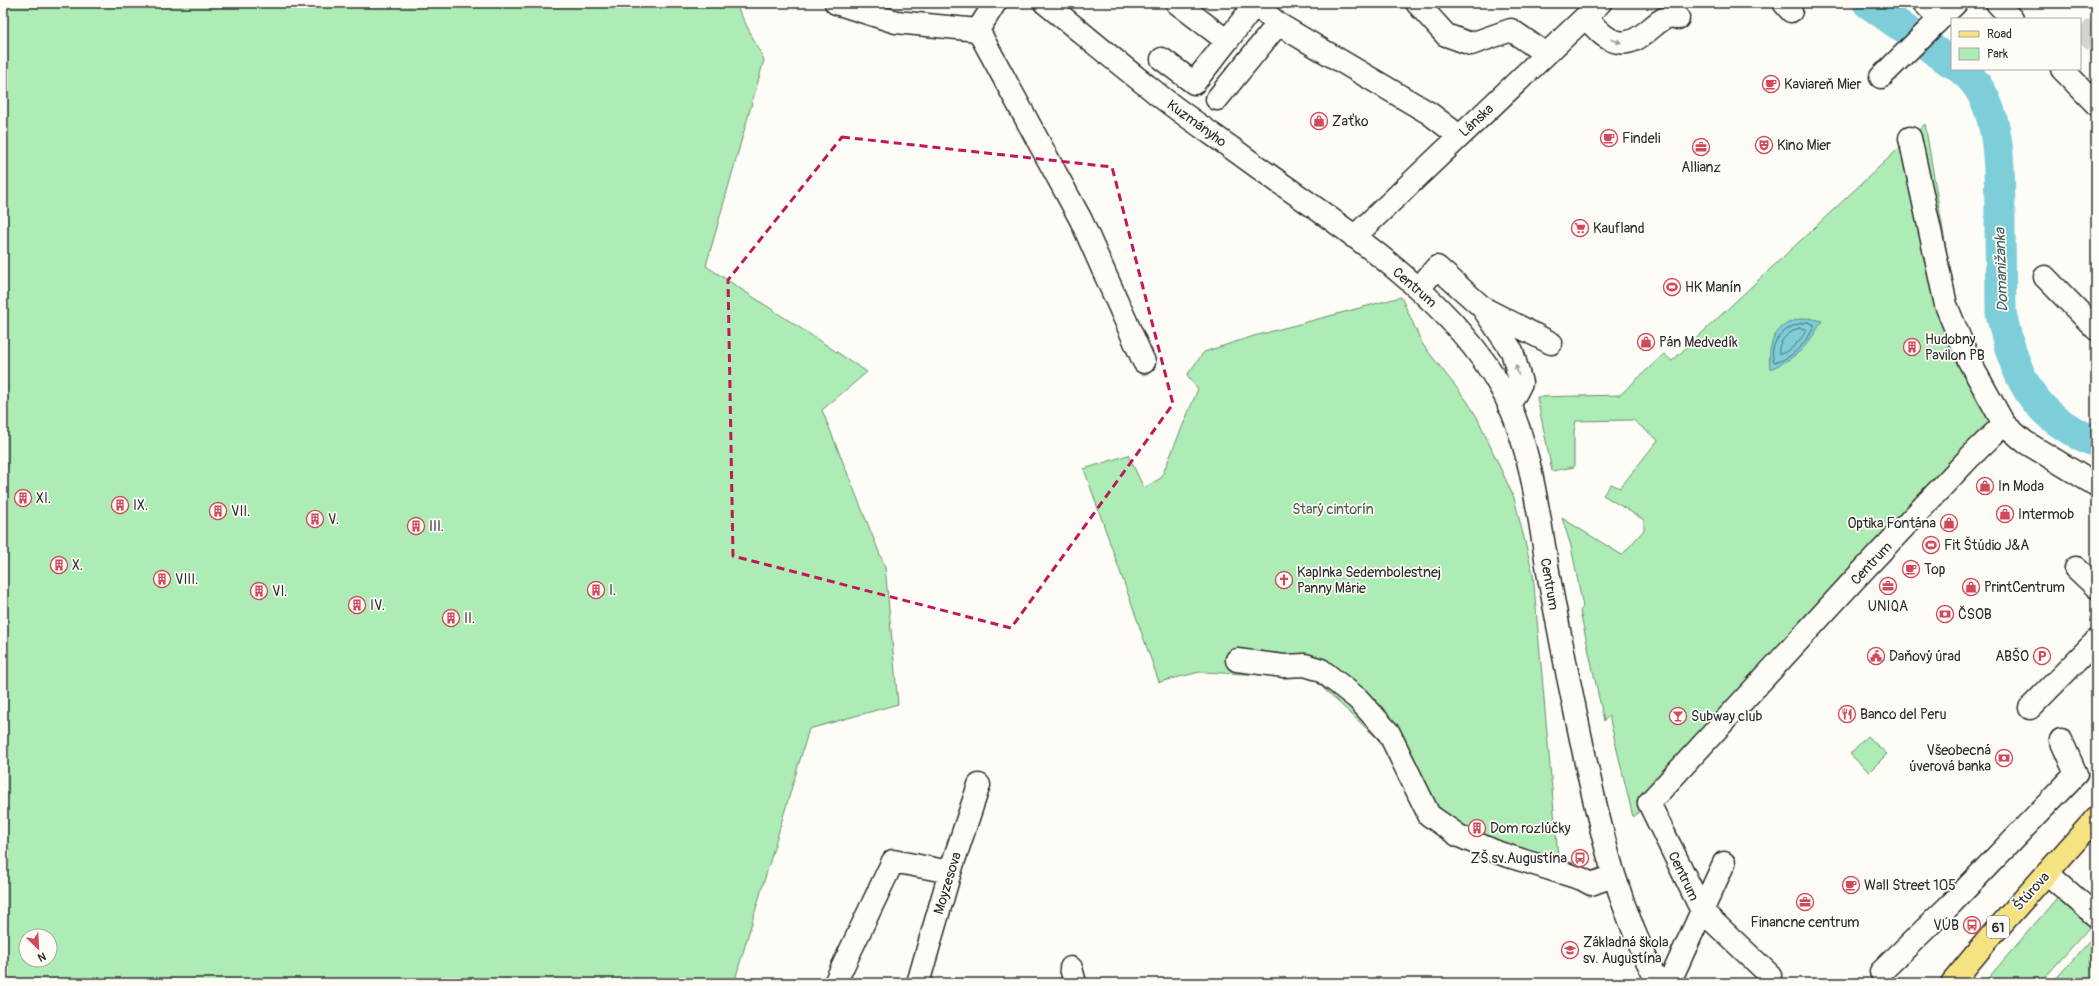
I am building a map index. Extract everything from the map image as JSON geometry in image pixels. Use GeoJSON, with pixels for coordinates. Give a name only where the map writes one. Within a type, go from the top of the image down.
{"type":"FeatureCollection","features":[{"type":"Feature","properties":{"kind":"main road","name":"Štúrova"},"geometry":{"type":"LineString","coordinates":[[1952,983],[1990,937],[2096,818]]}},
{"type":"Feature","properties":{"kind":"street"},"geometry":{"type":"LineString","coordinates":[[836,3],[896,22],[978,30]]}},
{"type":"Feature","properties":{"kind":"street"},"geometry":{"type":"LineString","coordinates":[[978,30],[995,3]]}},
{"type":"Feature","properties":{"kind":"street","name":"Kuzmányho"},"geometry":{"type":"LineString","coordinates":[[1046,3],[1152,90],[1354,237]]}},
{"type":"Feature","properties":{"kind":"street"},"geometry":{"type":"LineString","coordinates":[[1177,3],[1227,41]]}},
{"type":"Feature","properties":{"kind":"street"},"geometry":{"type":"LineString","coordinates":[[1417,3],[1446,35],[1471,44],[1511,30],[1546,54]]}},
{"type":"Feature","properties":{"kind":"street"},"geometry":{"type":"LineString","coordinates":[[1924,3],[1939,21]]}},
{"type":"Feature","properties":{"kind":"street"},"geometry":{"type":"LineString","coordinates":[[1881,77],[1956,3]]}},
{"type":"Feature","properties":{"kind":"street"},"geometry":{"type":"LineString","coordinates":[[1996,3],[2011,18]]}},
{"type":"Feature","properties":{"kind":"street"},"geometry":{"type":"LineString","coordinates":[[1162,59],[1194,82],[1255,4],[1278,24],[1429,114],[1459,136]]}},
{"type":"Feature","properties":{"kind":"street"},"geometry":{"type":"LineString","coordinates":[[1593,10],[1603,35],[1613,41],[1622,43],[1632,42],[1640,38],[1666,17],[1674,16],[1678,18]]}},
{"type":"Feature","properties":{"kind":"street","name":"Lánska"},"geometry":{"type":"LineString","coordinates":[[1354,237],[1593,10]]}},
{"type":"Feature","properties":{"kind":"street"},"geometry":{"type":"LineString","coordinates":[[1218,99],[1278,24]]}},
{"type":"Feature","properties":{"kind":"street"},"geometry":{"type":"LineString","coordinates":[[978,30],[1081,220],[1144,362]]}},
{"type":"Feature","properties":{"kind":"street"},"geometry":{"type":"LineString","coordinates":[[2063,70],[2096,104]]}},
{"type":"Feature","properties":{"kind":"street"},"geometry":{"type":"LineString","coordinates":[[1910,138],[1946,305],[1969,362],[2004,424],[2025,442],[2096,485]]}},
{"type":"Feature","properties":{"kind":"street","name":"Centrum"},"geometry":{"type":"LineString","coordinates":[[1354,237],[1419,288],[1458,328],[1478,352],[1502,390],[1509,406],[1526,456],[1569,686],[1601,832],[1613,876],[1637,938],[1658,983]]}},
{"type":"Feature","properties":{"kind":"street"},"geometry":{"type":"LineString","coordinates":[[1419,288],[1438,267],[1482,307],[1512,351],[1521,383],[1509,406]]}},
{"type":"Feature","properties":{"kind":"street"},"geometry":{"type":"LineString","coordinates":[[2045,277],[2096,329]]}},
{"type":"Feature","properties":{"kind":"street"},"geometry":{"type":"LineString","coordinates":[[1482,307],[1551,343]]}},
{"type":"Feature","properties":{"kind":"street","name":"Centrum"},"geometry":{"type":"LineString","coordinates":[[1770,975],[1702,912],[1649,803],[1970,457],[2004,424]]}},
{"type":"Feature","properties":{"kind":"street"},"geometry":{"type":"LineString","coordinates":[[2076,568],[2096,588]]}},
{"type":"Feature","properties":{"kind":"street"},"geometry":{"type":"LineString","coordinates":[[2030,708],[2096,641]]}},
{"type":"Feature","properties":{"kind":"street"},"geometry":{"type":"LineString","coordinates":[[1237,660],[1284,666],[1305,665],[1321,670],[1358,699],[1389,733],[1429,815],[1459,836],[1498,853],[1552,863],[1591,884],[1613,876]]}},
{"type":"Feature","properties":{"kind":"street"},"geometry":{"type":"LineString","coordinates":[[1881,972],[1952,903],[2076,774],[2061,740]]}},
{"type":"Feature","properties":{"kind":"street","name":"Moyzesova"},"geometry":{"type":"LineString","coordinates":[[918,983],[950,872],[979,785]]}},
{"type":"Feature","properties":{"kind":"street"},"geometry":{"type":"LineString","coordinates":[[836,983],[893,861],[950,872]]}},
{"type":"Feature","properties":{"kind":"street","name":"Centrum"},"geometry":{"type":"LineString","coordinates":[[1669,983],[1724,863]]}},
{"type":"Feature","properties":{"kind":"street"},"geometry":{"type":"LineString","coordinates":[[2047,873],[2096,916]]}},
{"type":"Feature","properties":{"kind":"highlighted area"},"geometry":{"type":"Polygon","coordinates":[[[842,137],[1112,167],[1173,404],[1011,628],[733,556],[728,280],[842,137]]]}},
{"type":"Feature","properties":{"kind":"green space"},"geometry":{"type":"Polygon","coordinates":[[[3,3],[735,3],[764,60],[706,266],[867,372],[822,410],[885,567],[898,704],[809,729],[734,983],[3,983],[3,3]]]}},
{"type":"Feature","properties":{"kind":"green space"},"geometry":{"type":"Polygon","coordinates":[[[1925,124],[1955,301],[1983,362],[2008,407],[1970,457],[1649,803],[1633,817],[1609,716],[1604,721],[1580,611],[1583,607],[1571,546],[1562,518],[1622,555],[1644,530],[1644,520],[1603,495],[1611,484],[1620,488],[1658,440],[1633,420],[1576,421],[1574,431],[1574,467],[1552,471],[1537,397],[1620,395],[1664,354],[1672,361],[1925,124]]]}},
{"type":"Feature","properties":{"kind":"green space","name":"Starý cintorín"},"geometry":{"type":"Polygon","coordinates":[[[1401,297],[1423,345],[1467,401],[1477,417],[1514,498],[1533,574],[1558,857],[1545,861],[1492,841],[1421,804],[1377,738],[1311,677],[1200,672],[1159,682],[1084,469],[1128,455],[1144,488],[1161,478],[1198,389],[1187,375],[1204,352],[1254,336],[1401,297]]]}},
{"type":"Feature","properties":{"kind":"green space"},"geometry":{"type":"Polygon","coordinates":[[[1867,736],[1887,754],[1869,772],[1850,754],[1867,736]]]}},
{"type":"Feature","properties":{"kind":"green space"},"geometry":{"type":"Polygon","coordinates":[[[2062,892],[2094,922],[2040,983],[1984,983],[2062,892]]]}},
{"type":"Feature","properties":{"kind":"green space"},"geometry":{"type":"Polygon","coordinates":[[[2096,934],[2096,983],[2052,983],[2096,934]]]}},
{"type":"Feature","properties":{"kind":"water"},"geometry":{"type":"Polygon","coordinates":[[[1809,318],[1822,321],[1811,338],[1795,355],[1780,365],[1770,369],[1770,349],[1776,333],[1789,323],[1809,318]]]}},
{"type":"Feature","properties":{"kind":"waterway","name":"Domanižanka"},"geometry":{"type":"LineString","coordinates":[[1868,3],[1951,62]]}},
{"type":"Feature","properties":{"kind":"waterway","name":"Domanižanka"},"geometry":{"type":"LineString","coordinates":[[1962,70],[1975,83],[1985,100],[1992,118],[1996,139],[2000,182],[2001,313],[2006,336],[2013,357],[2020,375],[2030,392],[2042,407],[2056,420],[2074,432],[2096,442]]}},
{"type":"Feature","properties":{"kind":"tunnel"},"geometry":{"type":"LineString","coordinates":[[2081,41],[2096,27]]}},
{"type":"Feature","properties":{"kind":"place","name":"Kaviareň Mier"},"geometry":{"type":"Point","coordinates":[1771,84]}},
{"type":"Feature","properties":{"kind":"place","name":"Zaťko"},"geometry":{"type":"Point","coordinates":[1319,121]}},
{"type":"Feature","properties":{"kind":"place","name":"Findeli"},"geometry":{"type":"Point","coordinates":[1609,138]}},
{"type":"Feature","properties":{"kind":"place","name":"Kino Mier"},"geometry":{"type":"Point","coordinates":[1764,145]}},
{"type":"Feature","properties":{"kind":"place","name":"Allianz"},"geometry":{"type":"Point","coordinates":[1701,147]}},
{"type":"Feature","properties":{"kind":"place","name":"Kaufland"},"geometry":{"type":"Point","coordinates":[1580,228]}},
{"type":"Feature","properties":{"kind":"place","name":"HK Manín"},"geometry":{"type":"Point","coordinates":[1672,287]}},
{"type":"Feature","properties":{"kind":"place","name":"Pán Medvedík"},"geometry":{"type":"Point","coordinates":[1646,342]}},
{"type":"Feature","properties":{"kind":"place","name":"Hudobny Pavilon PB"},"geometry":{"type":"Point","coordinates":[1912,347]}},
{"type":"Feature","properties":{"kind":"place","name":"In Moda"},"geometry":{"type":"Point","coordinates":[1985,486]}},
{"type":"Feature","properties":{"kind":"place","name":"XI."},"geometry":{"type":"Point","coordinates":[23,498]}},
{"type":"Feature","properties":{"kind":"place","name":"IX."},"geometry":{"type":"Point","coordinates":[120,505]}},
{"type":"Feature","properties":{"kind":"place","name":"VII."},"geometry":{"type":"Point","coordinates":[218,511]}},
{"type":"Feature","properties":{"kind":"place","name":"Intermob"},"geometry":{"type":"Point","coordinates":[2005,514]}},
{"type":"Feature","properties":{"kind":"place","name":"V."},"geometry":{"type":"Point","coordinates":[315,519]}},
{"type":"Feature","properties":{"kind":"place","name":"Optika Fontána"},"geometry":{"type":"Point","coordinates":[1949,523]}},
{"type":"Feature","properties":{"kind":"place","name":"III."},"geometry":{"type":"Point","coordinates":[416,526]}},
{"type":"Feature","properties":{"kind":"place","name":"Fit Štúdio J&A"},"geometry":{"type":"Point","coordinates":[1931,545]}},
{"type":"Feature","properties":{"kind":"place","name":"X."},"geometry":{"type":"Point","coordinates":[59,565]}},
{"type":"Feature","properties":{"kind":"place","name":"Top"},"geometry":{"type":"Point","coordinates":[1911,569]}},
{"type":"Feature","properties":{"kind":"place","name":"VIII."},"geometry":{"type":"Point","coordinates":[162,579]}},
{"type":"Feature","properties":{"kind":"place","name":"Kaplnka Sedembolestnej Panny Márie"},"geometry":{"type":"Point","coordinates":[1284,580]}},
{"type":"Feature","properties":{"kind":"place","name":"UNIQA"},"geometry":{"type":"Point","coordinates":[1888,586]}},
{"type":"Feature","properties":{"kind":"place","name":"PrintCentrum"},"geometry":{"type":"Point","coordinates":[1971,587]}},
{"type":"Feature","properties":{"kind":"place","name":"I."},"geometry":{"type":"Point","coordinates":[596,590]}},
{"type":"Feature","properties":{"kind":"place","name":"VI."},"geometry":{"type":"Point","coordinates":[259,591]}},
{"type":"Feature","properties":{"kind":"place","name":"IV."},"geometry":{"type":"Point","coordinates":[357,605]}},
{"type":"Feature","properties":{"kind":"place","name":"ČSOB"},"geometry":{"type":"Point","coordinates":[1945,614]}},
{"type":"Feature","properties":{"kind":"place","name":"II."},"geometry":{"type":"Point","coordinates":[451,618]}},
{"type":"Feature","properties":{"kind":"place","name":"Daňový úrad"},"geometry":{"type":"Point","coordinates":[1876,656]}},
{"type":"Feature","properties":{"kind":"place","name":"ABŠO"},"geometry":{"type":"Point","coordinates":[2042,656]}},
{"type":"Feature","properties":{"kind":"place","name":"Banco del Peru"},"geometry":{"type":"Point","coordinates":[1847,714]}},
{"type":"Feature","properties":{"kind":"place","name":"Subway club"},"geometry":{"type":"Point","coordinates":[1678,716]}},
{"type":"Feature","properties":{"kind":"place","name":"Všeobecná úverová banka"},"geometry":{"type":"Point","coordinates":[2004,758]}},
{"type":"Feature","properties":{"kind":"place","name":"Dom rozlúčky"},"geometry":{"type":"Point","coordinates":[1477,828]}},
{"type":"Feature","properties":{"kind":"place","name":"ZŠ sv.Augustína"},"geometry":{"type":"Point","coordinates":[1580,858]}},
{"type":"Feature","properties":{"kind":"place","name":"Wall Street 105"},"geometry":{"type":"Point","coordinates":[1851,885]}},
{"type":"Feature","properties":{"kind":"place","name":"Financne centrum"},"geometry":{"type":"Point","coordinates":[1805,902]}},
{"type":"Feature","properties":{"kind":"place","name":"VÚB"},"geometry":{"type":"Point","coordinates":[1972,925]}},
{"type":"Feature","properties":{"kind":"place","name":"Základná škola sv. Augustína"},"geometry":{"type":"Point","coordinates":[1570,950]}}]}
